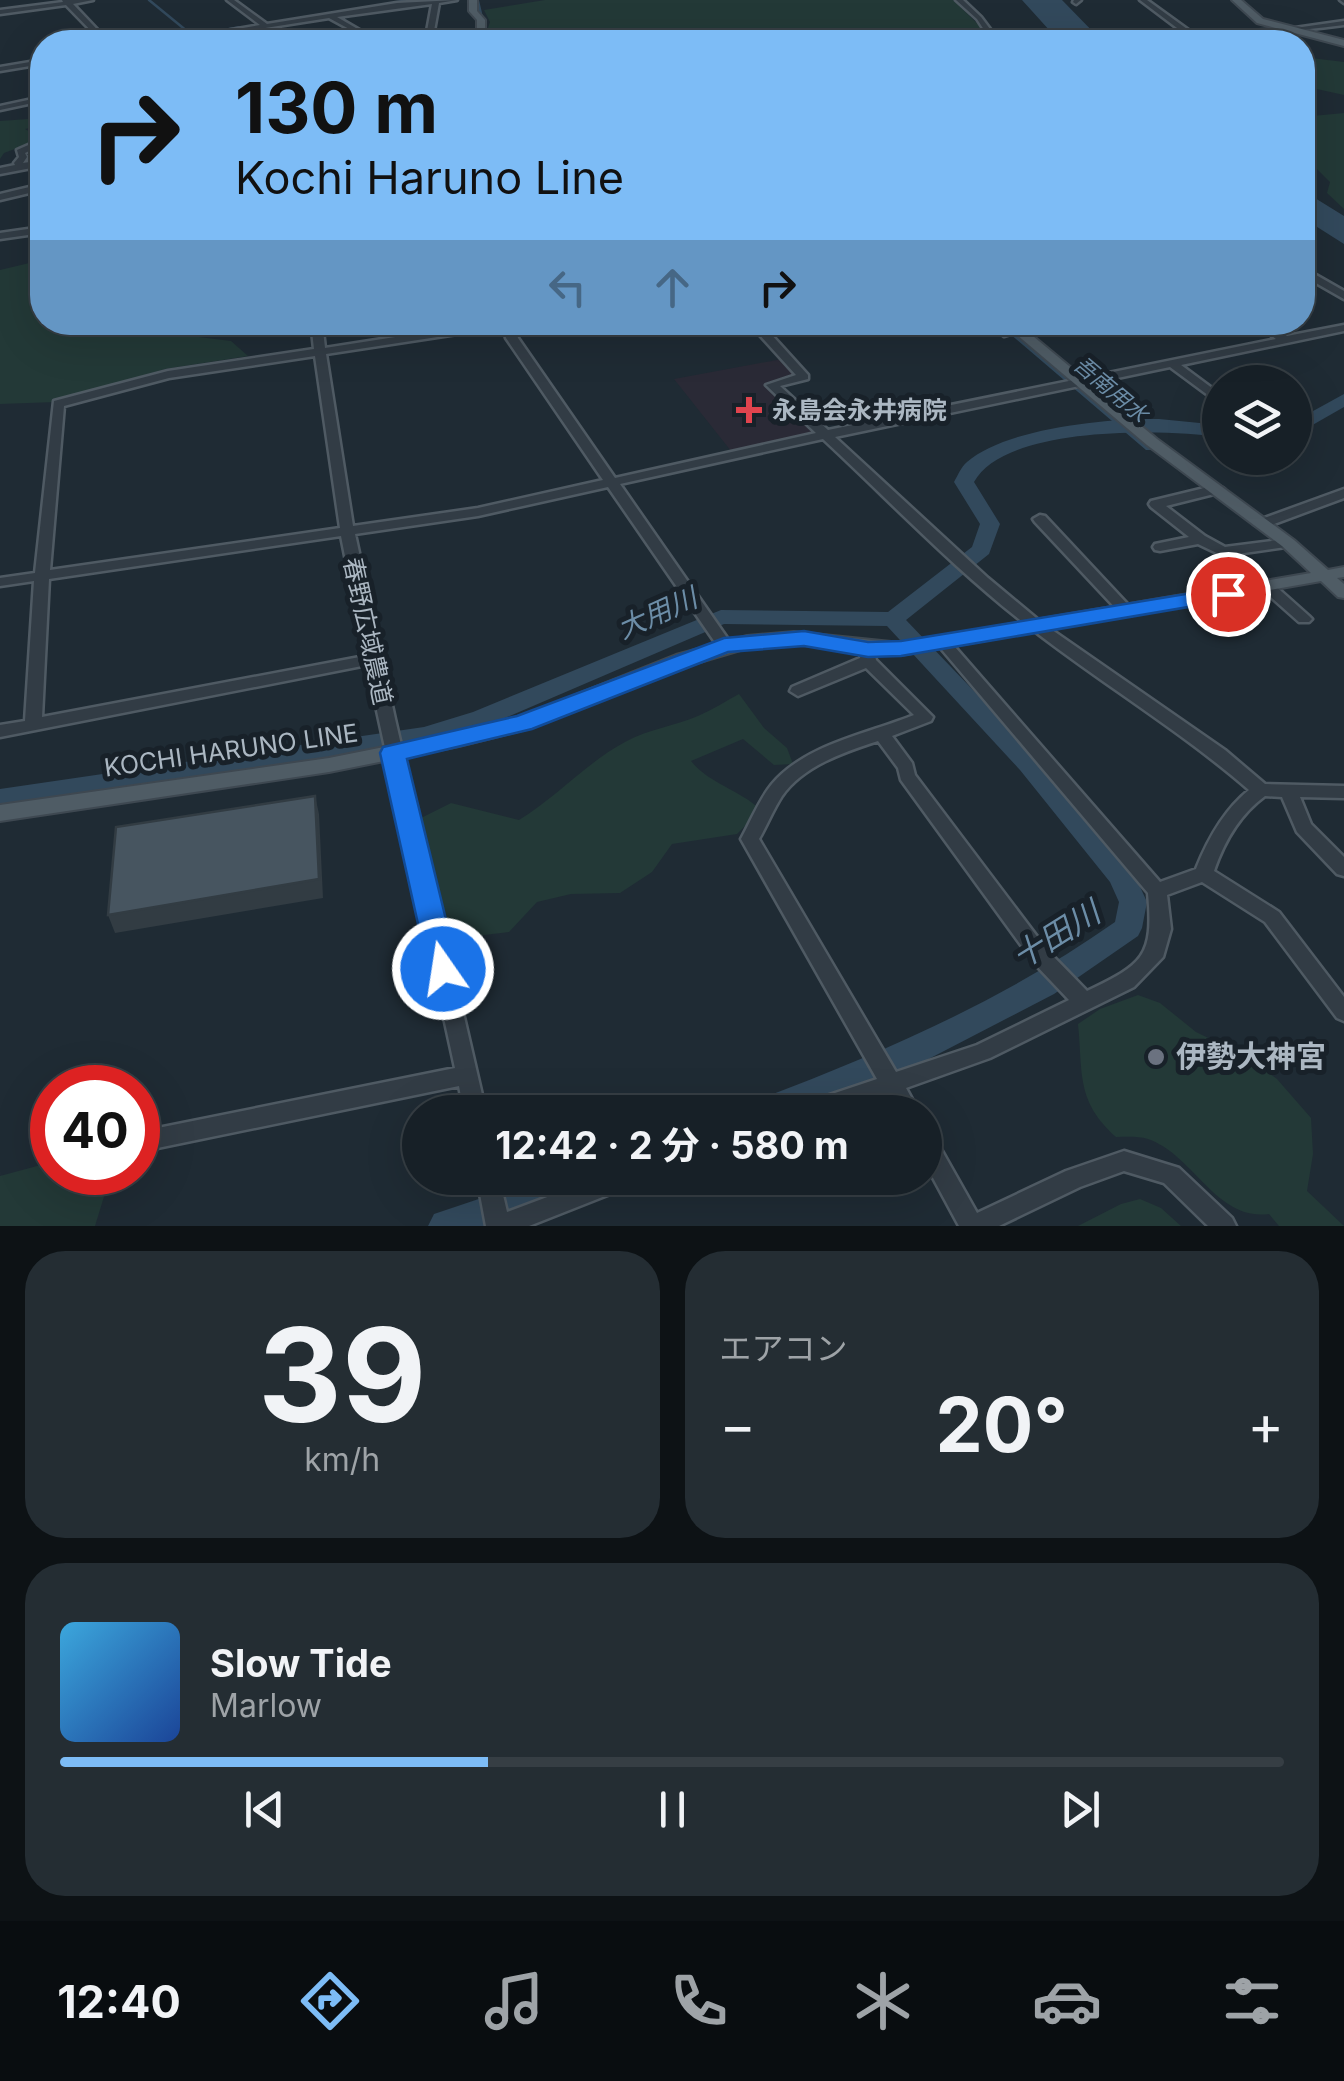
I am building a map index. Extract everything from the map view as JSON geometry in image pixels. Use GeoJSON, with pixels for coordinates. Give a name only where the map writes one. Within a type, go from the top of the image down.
{"type":"FeatureCollection","features":[{"type":"Feature","properties":{"kind":"main road"},"geometry":{"type":"LineString","coordinates":[[473,0],[481,30]]}},
{"type":"Feature","properties":{"kind":"main road"},"geometry":{"type":"LineString","coordinates":[[1236,0],[1250,16],[1288,30]]}},
{"type":"Feature","properties":{"kind":"main road"},"geometry":{"type":"LineString","coordinates":[[1315,36],[1344,43]]}},
{"type":"Feature","properties":{"kind":"main road"},"geometry":{"type":"LineString","coordinates":[[1018,335],[1073,383],[1120,412],[1344,593]]}},
{"type":"Feature","properties":{"kind":"main road","name":"KOCHI HARUNO LINE"},"geometry":{"type":"LineString","coordinates":[[0,812],[311,768],[523,723],[721,640],[804,638],[868,655],[1344,572]]}},
{"type":"Feature","properties":{"kind":"street"},"geometry":{"type":"LineString","coordinates":[[0,12],[90,0]]}},
{"type":"Feature","properties":{"kind":"street"},"geometry":{"type":"LineString","coordinates":[[230,0],[266,26]]}},
{"type":"Feature","properties":{"kind":"street"},"geometry":{"type":"LineString","coordinates":[[241,30],[394,3],[454,0]]}},
{"type":"Feature","properties":{"kind":"street"},"geometry":{"type":"LineString","coordinates":[[959,0],[980,18],[986,30]]}},
{"type":"Feature","properties":{"kind":"street"},"geometry":{"type":"LineString","coordinates":[[1143,0],[1183,30]]}},
{"type":"Feature","properties":{"kind":"street"},"geometry":{"type":"LineString","coordinates":[[431,30],[432,1]]}},
{"type":"Feature","properties":{"kind":"street"},"geometry":{"type":"LineString","coordinates":[[67,2],[94,30]]}},
{"type":"Feature","properties":{"kind":"street"},"geometry":{"type":"LineString","coordinates":[[331,16],[356,30]]}},
{"type":"Feature","properties":{"kind":"street"},"geometry":{"type":"LineString","coordinates":[[1288,30],[1344,22]]}},
{"type":"Feature","properties":{"kind":"street"},"geometry":{"type":"LineString","coordinates":[[0,69],[30,64]]}},
{"type":"Feature","properties":{"kind":"street"},"geometry":{"type":"LineString","coordinates":[[0,110],[30,102]]}},
{"type":"Feature","properties":{"kind":"street"},"geometry":{"type":"LineString","coordinates":[[0,110],[30,111]]}},
{"type":"Feature","properties":{"kind":"street"},"geometry":{"type":"LineString","coordinates":[[23,167],[18,162],[23,157],[20,152],[30,147]]}},
{"type":"Feature","properties":{"kind":"street"},"geometry":{"type":"LineString","coordinates":[[0,171],[30,166]]}},
{"type":"Feature","properties":{"kind":"street"},"geometry":{"type":"LineString","coordinates":[[0,198],[30,190]]}},
{"type":"Feature","properties":{"kind":"street"},"geometry":{"type":"LineString","coordinates":[[0,236],[30,232]]}},
{"type":"Feature","properties":{"kind":"street"},"geometry":{"type":"LineString","coordinates":[[1315,278],[1344,296]]}},
{"type":"Feature","properties":{"kind":"street"},"geometry":{"type":"LineString","coordinates":[[1315,333],[1344,328]]}},
{"type":"Feature","properties":{"kind":"street","name":"春野広域農道"},"geometry":{"type":"LineString","coordinates":[[317,335],[326,426],[392,753],[472,1095]]}},
{"type":"Feature","properties":{"kind":"street"},"geometry":{"type":"LineString","coordinates":[[33,725],[58,404],[168,375],[421,335]]}},
{"type":"Feature","properties":{"kind":"street"},"geometry":{"type":"LineString","coordinates":[[511,335],[721,640]]}},
{"type":"Feature","properties":{"kind":"street"},"geometry":{"type":"LineString","coordinates":[[765,335],[804,376],[772,385],[946,549],[1036,626],[1219,754],[1261,790],[1344,792]]}},
{"type":"Feature","properties":{"kind":"street"},"geometry":{"type":"LineString","coordinates":[[1278,335],[1284,339]]}},
{"type":"Feature","properties":{"kind":"street"},"geometry":{"type":"LineString","coordinates":[[0,582],[478,512],[1306,335]]}},
{"type":"Feature","properties":{"kind":"street"},"geometry":{"type":"LineString","coordinates":[[1170,362],[1202,386]]}},
{"type":"Feature","properties":{"kind":"street"},"geometry":{"type":"LineString","coordinates":[[1214,490],[1156,504],[1223,552],[1285,544]]}},
{"type":"Feature","properties":{"kind":"street"},"geometry":{"type":"LineString","coordinates":[[1260,524],[1344,493]]}},
{"type":"Feature","properties":{"kind":"street"},"geometry":{"type":"LineString","coordinates":[[1040,519],[1128,612]]}},
{"type":"Feature","properties":{"kind":"street"},"geometry":{"type":"LineString","coordinates":[[1160,548],[1200,539]]}},
{"type":"Feature","properties":{"kind":"street"},"geometry":{"type":"LineString","coordinates":[[1267,586],[1304,619]]}},
{"type":"Feature","properties":{"kind":"street"},"geometry":{"type":"LineString","coordinates":[[859,1095],[983,1052],[1127,981],[1152,956],[1160,929],[1157,891],[941,642]]}},
{"type":"Feature","properties":{"kind":"street"},"geometry":{"type":"LineString","coordinates":[[798,691],[868,655],[925,717],[802,766],[770,799],[766,816],[750,840],[898,1095]]}},
{"type":"Feature","properties":{"kind":"street"},"geometry":{"type":"LineString","coordinates":[[0,731],[374,659]]}},
{"type":"Feature","properties":{"kind":"street"},"geometry":{"type":"LineString","coordinates":[[882,736],[906,767],[907,776],[1042,956],[1085,1003]]}},
{"type":"Feature","properties":{"kind":"street"},"geometry":{"type":"LineString","coordinates":[[1204,874],[1210,854],[1238,810],[1261,790]]}},
{"type":"Feature","properties":{"kind":"street"},"geometry":{"type":"LineString","coordinates":[[1290,792],[1303,827],[1344,869]]}},
{"type":"Feature","properties":{"kind":"street"},"geometry":{"type":"LineString","coordinates":[[1157,891],[1204,874],[1238,892],[1272,918],[1344,1012]]}},
{"type":"Feature","properties":{"kind":"street"},"geometry":{"type":"LineString","coordinates":[[160,1138],[468,1076]]}},
{"type":"Feature","properties":{"kind":"street"},"geometry":{"type":"LineString","coordinates":[[942,1172],[973,1226],[1098,1168],[1124,1160],[1171,1175],[1224,1226]]}},
{"type":"Feature","properties":{"kind":"street"},"geometry":{"type":"LineString","coordinates":[[491,1195],[498,1224],[578,1195]]}},
{"type":"Feature","properties":{"kind":"shaded area"},"geometry":{"type":"Polygon","coordinates":[[[782,359],[799,376],[768,385],[817,433],[731,451],[674,379],[782,359]]]}},
{"type":"Feature","properties":{"kind":"green space"},"geometry":{"type":"Polygon","coordinates":[[[545,0],[953,0],[982,28],[487,30],[490,22],[484,10],[545,0]]]}},
{"type":"Feature","properties":{"kind":"green space"},"geometry":{"type":"Polygon","coordinates":[[[1315,58],[1344,62],[1344,95],[1315,89],[1315,58]]]}},
{"type":"Feature","properties":{"kind":"green space"},"geometry":{"type":"Polygon","coordinates":[[[1344,113],[1344,209],[1327,193],[1330,182],[1315,168],[1315,116],[1344,113]]]}},
{"type":"Feature","properties":{"kind":"green space"},"geometry":{"type":"Polygon","coordinates":[[[30,119],[30,128],[25,129],[30,132],[30,143],[4,153],[0,159],[0,121],[30,119]]]}},
{"type":"Feature","properties":{"kind":"green space"},"geometry":{"type":"Polygon","coordinates":[[[30,263],[30,335],[183,335],[231,341],[248,356],[165,369],[56,402],[0,404],[0,270],[30,263]]]}},
{"type":"Feature","properties":{"kind":"green space"},"geometry":{"type":"Polygon","coordinates":[[[739,694],[764,728],[787,748],[793,764],[774,765],[743,739],[691,761],[761,810],[737,834],[672,844],[652,872],[620,893],[571,894],[537,902],[509,932],[468,937],[445,925],[421,818],[451,803],[519,820],[625,742],[698,716],[739,694]]]}},
{"type":"Feature","properties":{"kind":"green space"},"geometry":{"type":"Polygon","coordinates":[[[1138,995],[1160,1003],[1196,1032],[1245,1056],[1277,1079],[1311,1118],[1313,1154],[1307,1191],[1344,1226],[1279,1226],[1269,1214],[1234,1207],[1164,1147],[1144,1138],[1116,1137],[1103,1124],[1084,1086],[1078,1024],[1100,1009],[1138,995]]]}},
{"type":"Feature","properties":{"kind":"green space"},"geometry":{"type":"Polygon","coordinates":[[[30,1168],[30,1195],[104,1195],[95,1226],[0,1226],[0,1176],[30,1168]]]}},
{"type":"Feature","properties":{"kind":"green space"},"geometry":{"type":"Polygon","coordinates":[[[1140,1199],[1161,1208],[1181,1226],[1078,1226],[1121,1204],[1140,1199]]]}},
{"type":"Feature","properties":{"kind":"water"},"geometry":{"type":"Polygon","coordinates":[[[1022,0],[1062,0],[1091,30],[1049,30],[1022,0]]]}},
{"type":"Feature","properties":{"kind":"water"},"geometry":{"type":"Polygon","coordinates":[[[1315,198],[1344,216],[1344,244],[1315,226],[1315,198]]]}},
{"type":"Feature","properties":{"kind":"building"},"geometry":{"type":"Polygon","coordinates":[[[315,796],[319,879],[108,915],[116,827],[315,796]]]}},
{"type":"Feature","properties":{"kind":"waterway"},"geometry":{"type":"LineString","coordinates":[[149,0],[186,30]]}},
{"type":"Feature","properties":{"kind":"waterway"},"geometry":{"type":"LineString","coordinates":[[375,7],[421,0]]}},
{"type":"Feature","properties":{"kind":"waterway","name":"吾南用水"},"geometry":{"type":"LineString","coordinates":[[476,0],[483,30]]}},
{"type":"Feature","properties":{"kind":"waterway"},"geometry":{"type":"LineString","coordinates":[[232,30],[239,29]]}},
{"type":"Feature","properties":{"kind":"waterway","name":"吾南用水"},"geometry":{"type":"LineString","coordinates":[[1016,335],[1150,448]]}},
{"type":"Feature","properties":{"kind":"waterway","name":"大用川"},"geometry":{"type":"LineString","coordinates":[[1312,419],[1344,399]]}},
{"type":"Feature","properties":{"kind":"waterway","name":"大用川"},"geometry":{"type":"LineString","coordinates":[[893,619],[982,550],[990,524],[964,482],[972,468],[990,456],[1045,438],[1106,427],[1159,424],[1202,429]]}},
{"type":"Feature","properties":{"kind":"waterway","name":"大用川"},"geometry":{"type":"LineString","coordinates":[[0,798],[424,735],[482,718],[721,617],[893,619]]}},
{"type":"Feature","properties":{"kind":"waterway","name":"十田川"},"geometry":{"type":"LineString","coordinates":[[808,1095],[953,1034],[1044,985],[1128,928],[1133,902],[1122,877],[1029,764],[893,619]]}},
{"type":"Feature","properties":{"kind":"waterway","name":"十田川"},"geometry":{"type":"LineString","coordinates":[[446,1226],[537,1195]]}},
{"type":"Feature","properties":{"kind":"place","name":"永島会永井病院"},"geometry":{"type":"Point","coordinates":[749,410]}},
{"type":"Feature","properties":{"kind":"place","name":"伊勢大神宮"},"geometry":{"type":"Point","coordinates":[1156,1057]}},
{"type":"Feature","properties":{"kind":"route"},"geometry":{"type":"LineString","coordinates":[[443,969],[392,753],[523,723],[724,645],[804,638],[868,650],[901,649],[1228,594]]}}]}
